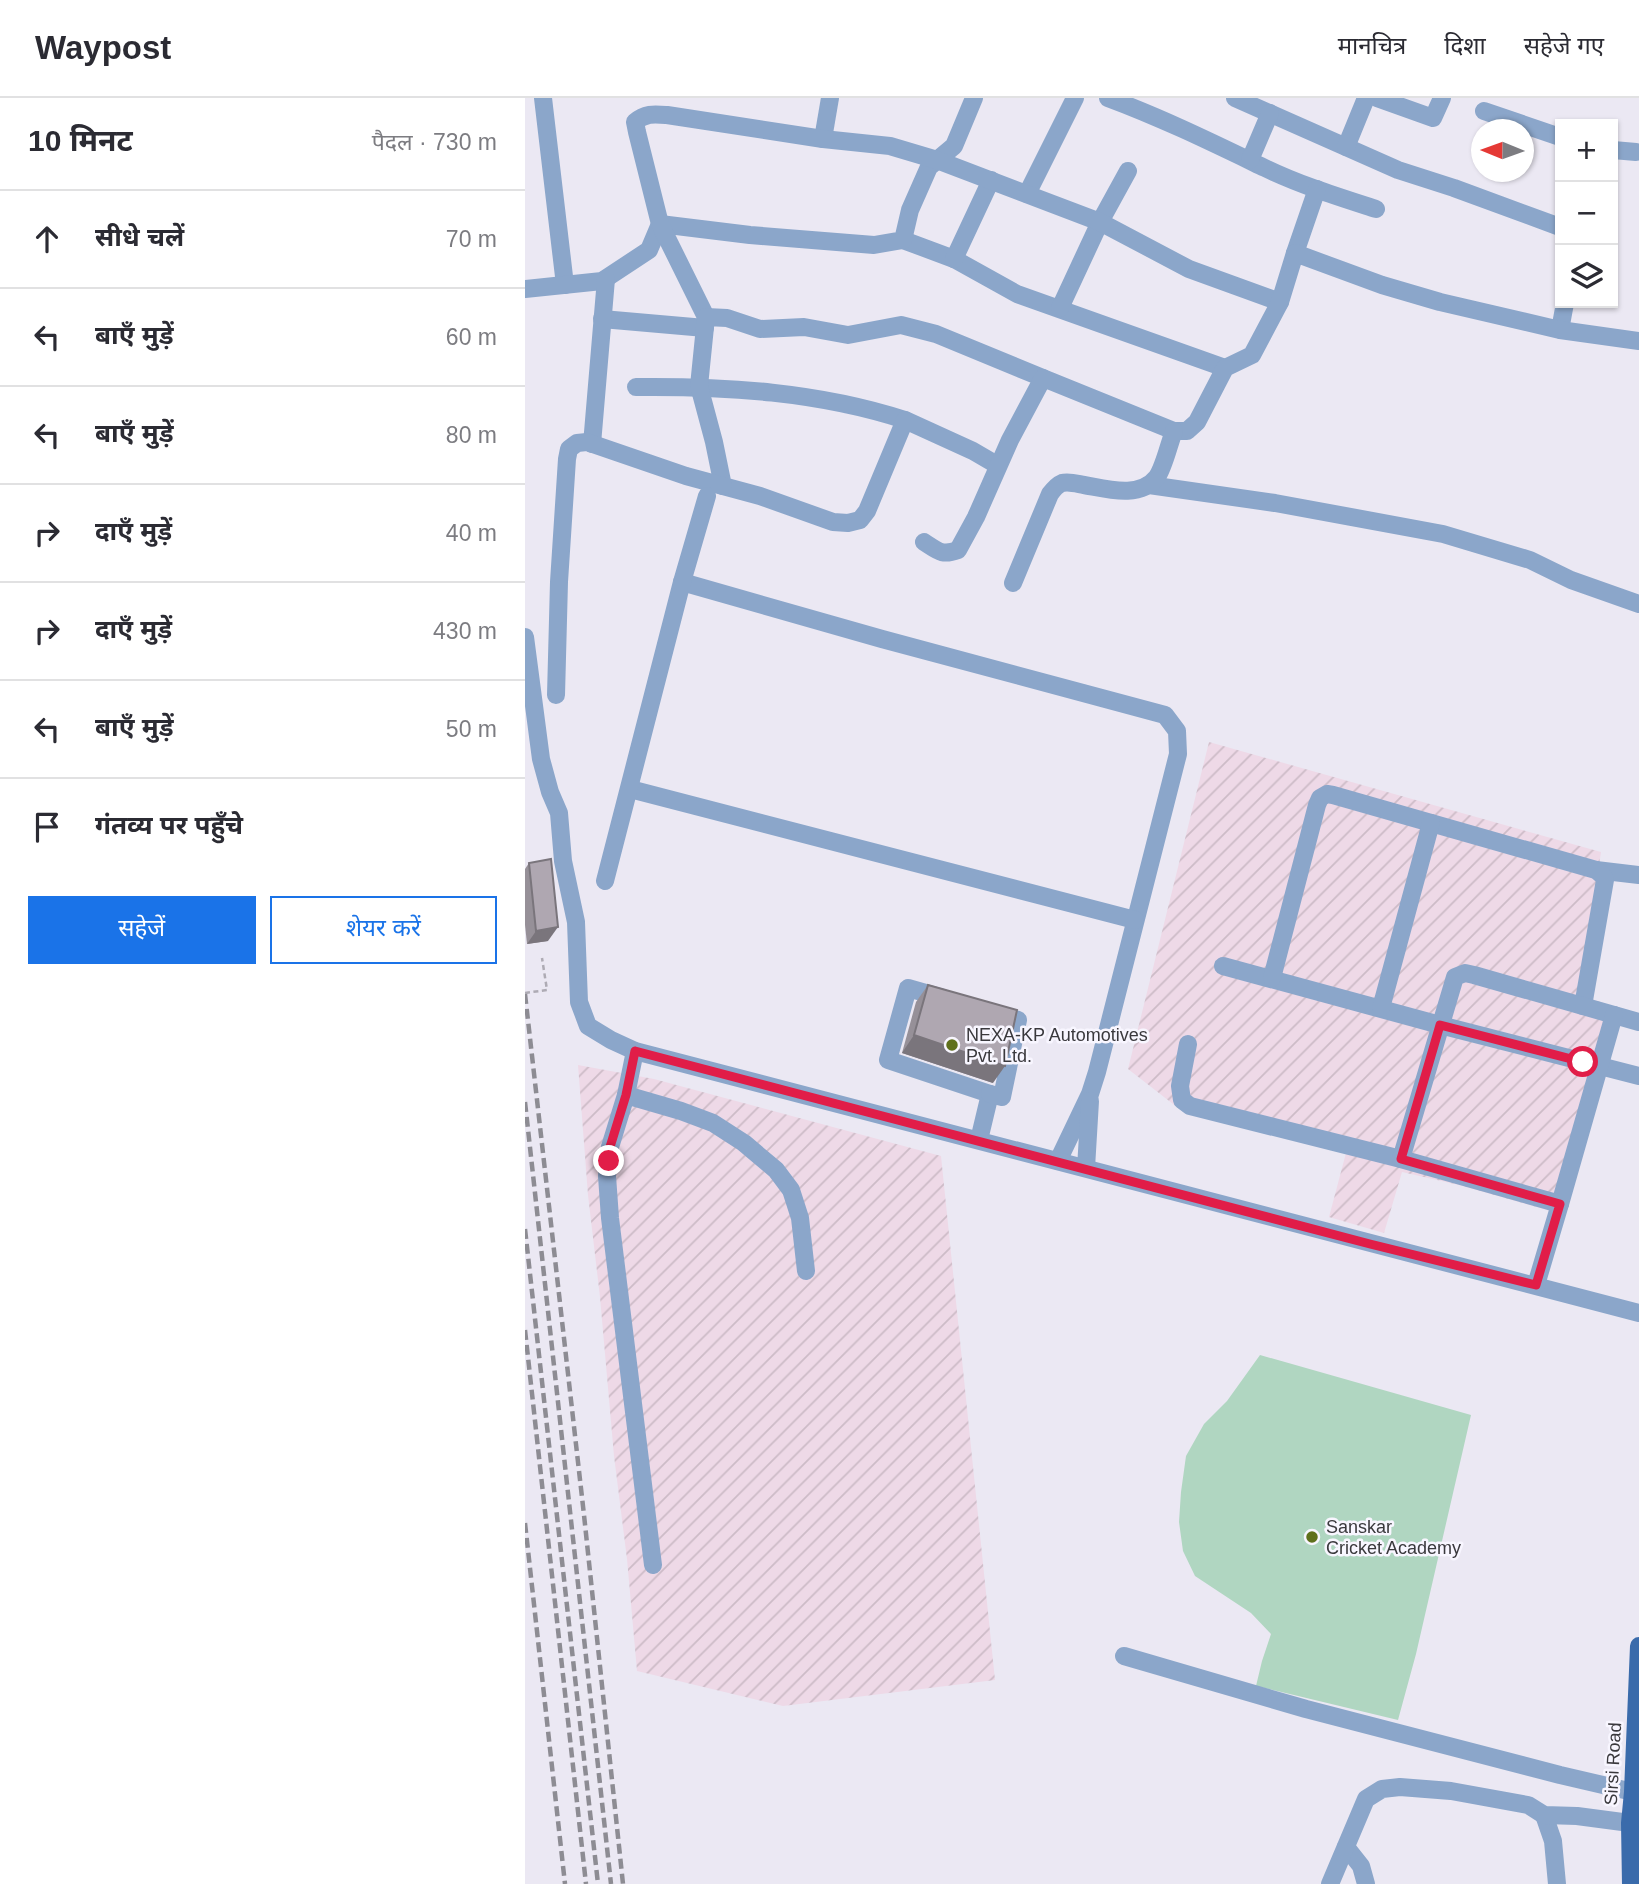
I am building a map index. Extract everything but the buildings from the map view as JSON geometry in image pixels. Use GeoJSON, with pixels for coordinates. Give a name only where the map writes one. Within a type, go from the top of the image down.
{"type":"FeatureCollection","features":[{"type":"Feature","properties":{"kind":"main road","name":"Sirsi Road"},"geometry":{"type":"LineString","coordinates":[[1631,1884],[1639,1646]]}},
{"type":"Feature","properties":{"kind":"street"},"geometry":{"type":"LineString","coordinates":[[543,98],[565,285]]}},
{"type":"Feature","properties":{"kind":"street"},"geometry":{"type":"LineString","coordinates":[[824,139],[829,98]]}},
{"type":"Feature","properties":{"kind":"street"},"geometry":{"type":"LineString","coordinates":[[903,240],[910,210],[929,167],[954,146],[974,98]]}},
{"type":"Feature","properties":{"kind":"street"},"geometry":{"type":"LineString","coordinates":[[1027,194],[1075,98]]}},
{"type":"Feature","properties":{"kind":"street"},"geometry":{"type":"LineString","coordinates":[[1108,98],[1158,117],[1266,169],[1376,209]]}},
{"type":"Feature","properties":{"kind":"street"},"geometry":{"type":"LineString","coordinates":[[1235,98],[1398,170],[1555,225]]}},
{"type":"Feature","properties":{"kind":"street"},"geometry":{"type":"LineString","coordinates":[[1346,146],[1366,98]]}},
{"type":"Feature","properties":{"kind":"street"},"geometry":{"type":"LineString","coordinates":[[1377,98],[1433,118],[1442,98]]}},
{"type":"Feature","properties":{"kind":"street"},"geometry":{"type":"LineString","coordinates":[[1484,111],[1555,135]]}},
{"type":"Feature","properties":{"kind":"street"},"geometry":{"type":"LineString","coordinates":[[1250,160],[1270,113]]}},
{"type":"Feature","properties":{"kind":"street"},"geometry":{"type":"LineString","coordinates":[[723,486],[699,386],[706,323],[660,224],[635,122],[642,116],[667,115],[824,139],[891,146],[937,160],[1100,222],[1189,269],[1280,302]]}},
{"type":"Feature","properties":{"kind":"street"},"geometry":{"type":"LineString","coordinates":[[1618,150],[1636,152]]}},
{"type":"Feature","properties":{"kind":"street"},"geometry":{"type":"LineString","coordinates":[[1059,308],[1128,171]]}},
{"type":"Feature","properties":{"kind":"street"},"geometry":{"type":"LineString","coordinates":[[954,258],[991,180]]}},
{"type":"Feature","properties":{"kind":"street"},"geometry":{"type":"LineString","coordinates":[[602,319],[706,323],[727,317],[760,329],[804,327],[848,335],[901,325],[936,334],[1174,431],[1187,431],[1197,422],[1225,368],[1251,355],[1280,302],[1317,189]]}},
{"type":"Feature","properties":{"kind":"street"},"geometry":{"type":"LineString","coordinates":[[525,289],[602,281],[649,250],[660,224]]}},
{"type":"Feature","properties":{"kind":"street"},"geometry":{"type":"LineString","coordinates":[[660,224],[750,235],[874,245],[903,240],[954,258],[1017,294],[1225,368]]}},
{"type":"Feature","properties":{"kind":"street"},"geometry":{"type":"LineString","coordinates":[[1295,253],[1382,285],[1440,302],[1560,330],[1639,341]]}},
{"type":"Feature","properties":{"kind":"street"},"geometry":{"type":"LineString","coordinates":[[591,444],[606,279]]}},
{"type":"Feature","properties":{"kind":"street"},"geometry":{"type":"LineString","coordinates":[[1560,330],[1564,308]]}},
{"type":"Feature","properties":{"kind":"street"},"geometry":{"type":"LineString","coordinates":[[924,542],[940,552],[949,554],[958,550],[976,517],[997,465],[1043,378]]}},
{"type":"Feature","properties":{"kind":"street"},"geometry":{"type":"LineString","coordinates":[[636,387],[699,386],[833,401],[905,420],[997,465]]}},
{"type":"Feature","properties":{"kind":"street"},"geometry":{"type":"LineString","coordinates":[[555,695],[559,582],[566,459],[569,449],[577,443],[591,444],[687,476],[760,496],[833,522],[848,523],[860,520],[867,511],[905,420]]}},
{"type":"Feature","properties":{"kind":"street"},"geometry":{"type":"LineString","coordinates":[[1013,583],[1050,494],[1056,487],[1062,483],[1071,483],[1116,491],[1136,490],[1149,485],[1158,475],[1174,431]]}},
{"type":"Feature","properties":{"kind":"street"},"geometry":{"type":"LineString","coordinates":[[1149,485],[1275,503],[1443,534],[1530,560],[1571,580],[1639,604]]}},
{"type":"Feature","properties":{"kind":"street"},"geometry":{"type":"LineString","coordinates":[[605,881],[682,582],[707,496]]}},
{"type":"Feature","properties":{"kind":"street"},"geometry":{"type":"LineString","coordinates":[[682,582],[895,643],[1165,715],[1177,731],[1178,754],[1090,1094],[1058,1161]]}},
{"type":"Feature","properties":{"kind":"street"},"geometry":{"type":"LineString","coordinates":[[525,637],[541,759],[559,813],[563,861],[576,922],[579,1002],[588,1026],[611,1040],[635,1051],[1639,1313]]}},
{"type":"Feature","properties":{"kind":"street"},"geometry":{"type":"LineString","coordinates":[[630,789],[1135,920]]}},
{"type":"Feature","properties":{"kind":"street"},"geometry":{"type":"LineString","coordinates":[[1272,978],[1320,798],[1327,794],[1596,870],[1639,875]]}},
{"type":"Feature","properties":{"kind":"street"},"geometry":{"type":"LineString","coordinates":[[1381,1008],[1431,823]]}},
{"type":"Feature","properties":{"kind":"street"},"geometry":{"type":"LineString","coordinates":[[1583,1006],[1605,880],[1596,870]]}},
{"type":"Feature","properties":{"kind":"street"},"geometry":{"type":"LineString","coordinates":[[1223,966],[1639,1076]]}},
{"type":"Feature","properties":{"kind":"street"},"geometry":{"type":"LineString","coordinates":[[1401,1159],[1455,976],[1465,974],[1639,1022]]}},
{"type":"Feature","properties":{"kind":"street"},"geometry":{"type":"LineString","coordinates":[[957,1003],[908,988],[888,1060],[1002,1097],[1018,1020],[982,1010]]}},
{"type":"Feature","properties":{"kind":"street"},"geometry":{"type":"LineString","coordinates":[[1536,1285],[1614,1015]]}},
{"type":"Feature","properties":{"kind":"street"},"geometry":{"type":"LineString","coordinates":[[1188,1044],[1180,1086],[1182,1100],[1190,1106],[1401,1159],[1560,1204]]}},
{"type":"Feature","properties":{"kind":"street"},"geometry":{"type":"LineString","coordinates":[[635,1051],[626,1095],[610,1147],[607,1176],[653,1565]]}},
{"type":"Feature","properties":{"kind":"street"},"geometry":{"type":"LineString","coordinates":[[979,1140],[990,1094]]}},
{"type":"Feature","properties":{"kind":"street"},"geometry":{"type":"LineString","coordinates":[[1086,1168],[1090,1094]]}},
{"type":"Feature","properties":{"kind":"street"},"geometry":{"type":"LineString","coordinates":[[626,1095],[713,1123],[744,1143],[776,1170],[791,1190],[800,1218],[806,1271]]}},
{"type":"Feature","properties":{"kind":"street"},"geometry":{"type":"LineString","coordinates":[[1123,1656],[1306,1709],[1560,1776],[1633,1792]]}},
{"type":"Feature","properties":{"kind":"street"},"geometry":{"type":"LineString","coordinates":[[1330,1884],[1366,1799],[1382,1789],[1400,1787],[1451,1791],[1528,1805],[1544,1815],[1633,1819]]}},
{"type":"Feature","properties":{"kind":"street"},"geometry":{"type":"LineString","coordinates":[[1544,1815],[1553,1841],[1557,1884]]}},
{"type":"Feature","properties":{"kind":"street"},"geometry":{"type":"LineString","coordinates":[[1346,1847],[1361,1866],[1366,1884]]}},
{"type":"Feature","properties":{"kind":"path"},"geometry":{"type":"LineString","coordinates":[[525,993],[547,990],[542,958]]}},
{"type":"Feature","properties":{"kind":"shaded area"},"geometry":{"type":"Polygon","coordinates":[[[1209,742],[1601,852],[1580,995],[1618,1008],[1558,1213],[1402,1172],[1384,1233],[1329,1217],[1346,1153],[1182,1111],[1128,1069],[1209,742]]]}},
{"type":"Feature","properties":{"kind":"shaded area"},"geometry":{"type":"Polygon","coordinates":[[[578,1065],[654,1079],[941,1156],[995,1680],[783,1706],[637,1671],[588,1195],[578,1065]]]}},
{"type":"Feature","properties":{"kind":"green space","name":"Sanskar Cricket Academy"},"geometry":{"type":"Polygon","coordinates":[[[1260,1355],[1471,1415],[1416,1654],[1398,1720],[1256,1686],[1271,1634],[1251,1613],[1195,1576],[1183,1551],[1179,1522],[1186,1456],[1204,1424],[1227,1401],[1260,1355]]]}},
{"type":"Feature","properties":{"kind":"railway"},"geometry":{"type":"LineString","coordinates":[[525,994],[623,1884]]}},
{"type":"Feature","properties":{"kind":"railway"},"geometry":{"type":"LineString","coordinates":[[525,1102],[611,1884]]}},
{"type":"Feature","properties":{"kind":"railway"},"geometry":{"type":"LineString","coordinates":[[525,1229],[598,1884]]}},
{"type":"Feature","properties":{"kind":"railway"},"geometry":{"type":"LineString","coordinates":[[525,1330],[586,1884]]}},
{"type":"Feature","properties":{"kind":"railway"},"geometry":{"type":"LineString","coordinates":[[525,1523],[565,1884]]}},
{"type":"Feature","properties":{"kind":"place","name":"NEXA-KP Automotives Pvt. Ltd."},"geometry":{"type":"Point","coordinates":[952,1045]}},
{"type":"Feature","properties":{"kind":"place","name":"Sanskar Cricket Academy"},"geometry":{"type":"Point","coordinates":[1312,1537]}},
{"type":"Feature","properties":{"kind":"route"},"geometry":{"type":"LineString","coordinates":[[609,1161],[610,1147],[619,1122],[635,1051],[1536,1285],[1560,1204],[1401,1159],[1440,1025],[1583,1062]]}}]}
